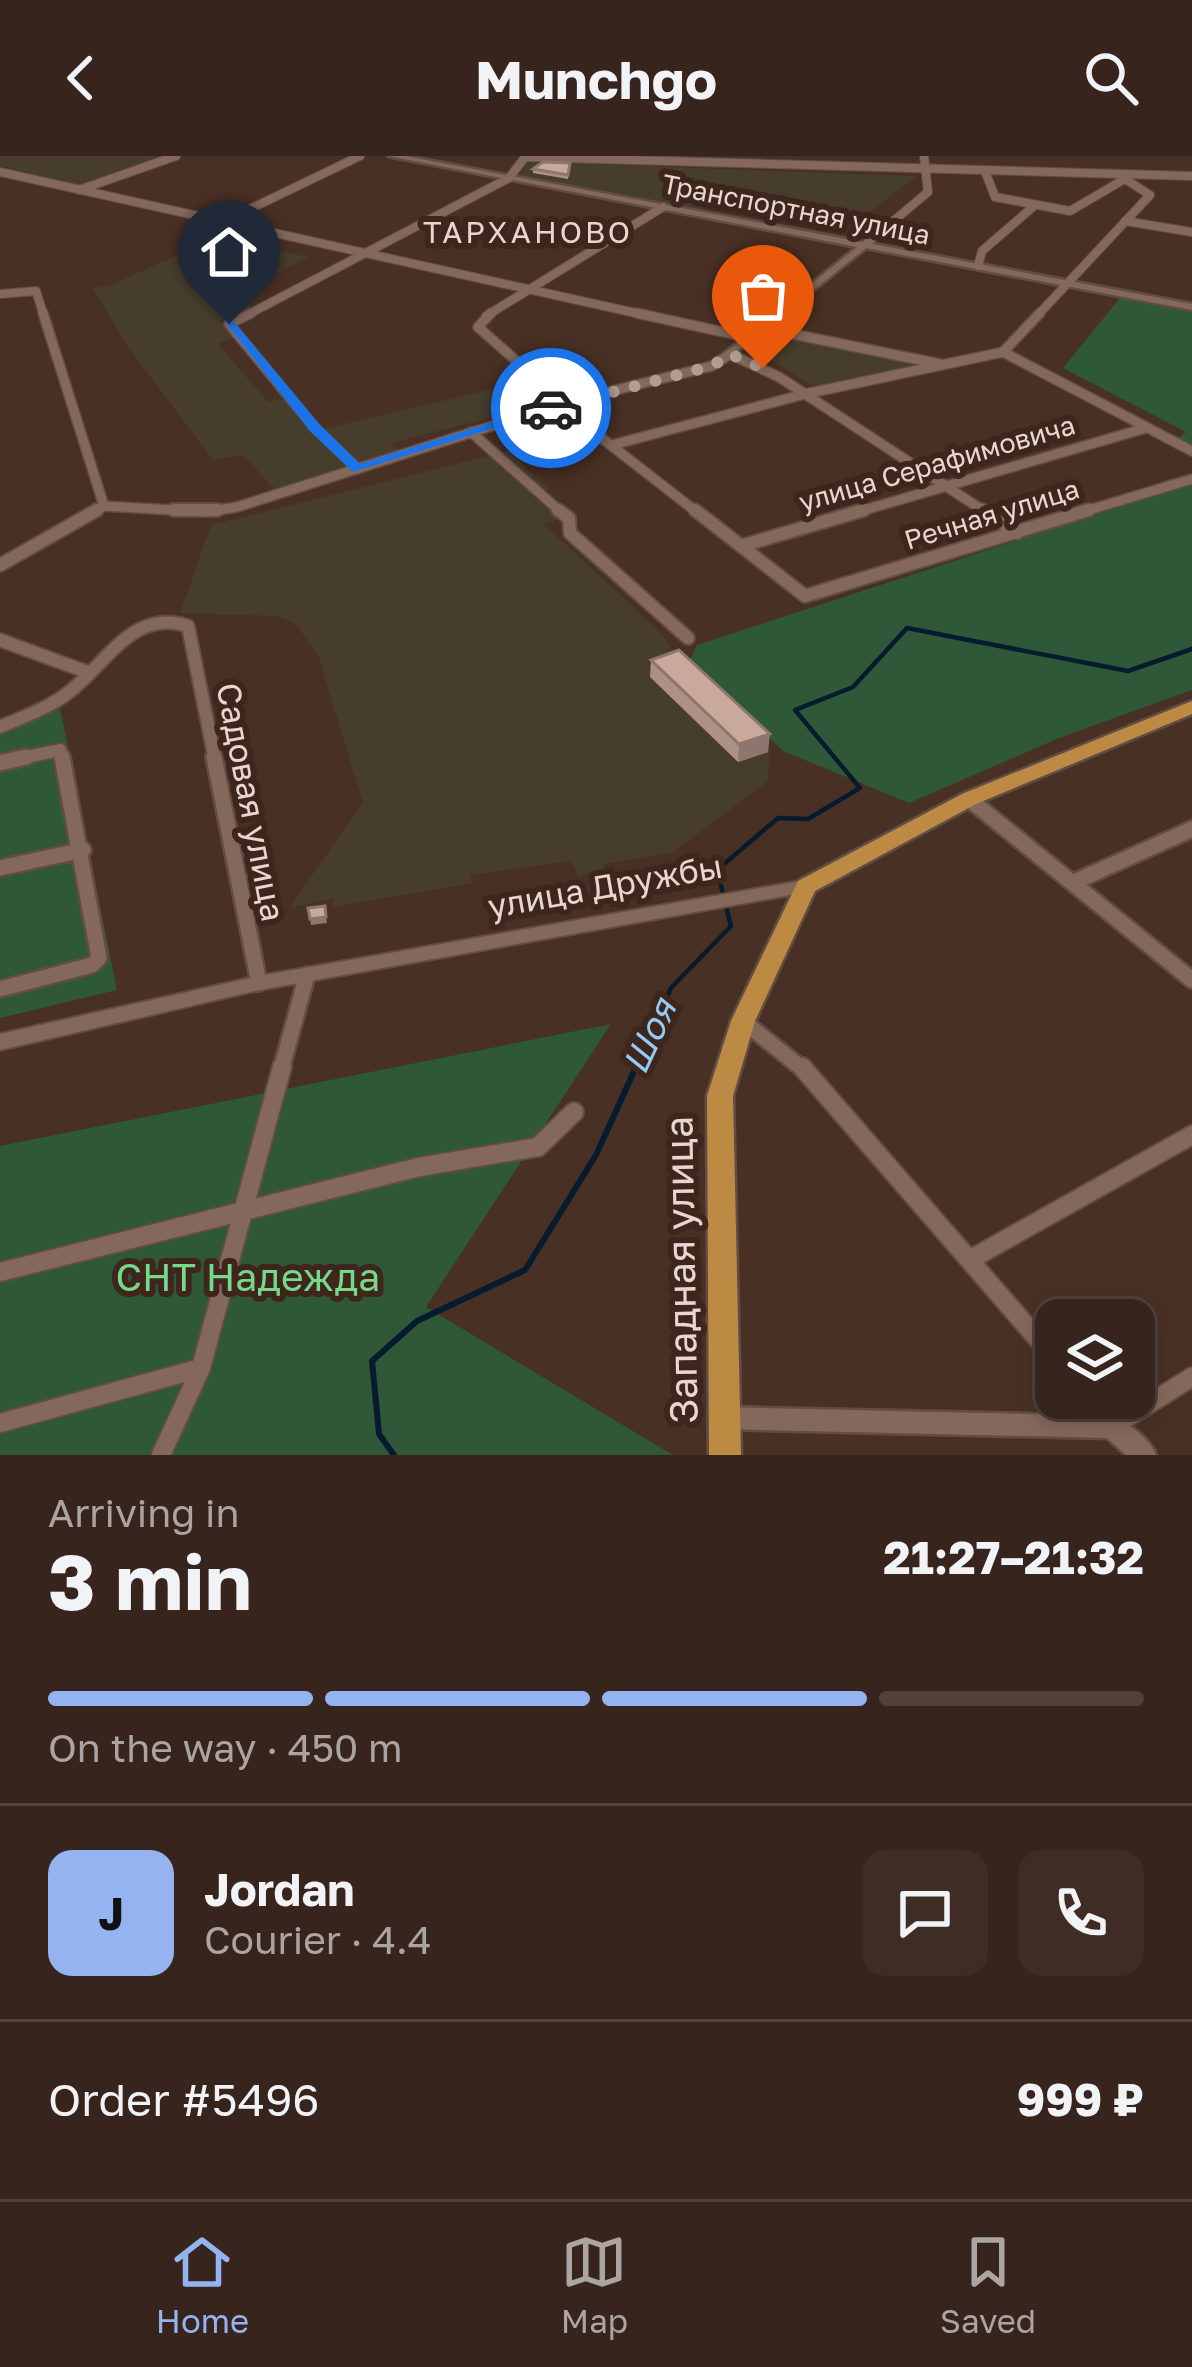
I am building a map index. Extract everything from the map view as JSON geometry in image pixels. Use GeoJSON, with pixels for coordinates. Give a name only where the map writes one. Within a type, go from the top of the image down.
{"type":"FeatureCollection","features":[{"type":"Feature","properties":{"kind":"main road","name":"улица Дружбы"},"geometry":{"type":"LineString","coordinates":[[0,1042],[259,983],[806,886],[969,800],[1192,706]]}},
{"type":"Feature","properties":{"kind":"main road","name":"Западная улица"},"geometry":{"type":"LineString","coordinates":[[725,1455],[718,1134],[725,1072],[743,1021],[806,886]]}},
{"type":"Feature","properties":{"kind":"street"},"geometry":{"type":"LineString","coordinates":[[80,190],[176,156]]}},
{"type":"Feature","properties":{"kind":"street"},"geometry":{"type":"LineString","coordinates":[[223,222],[360,156]]}},
{"type":"Feature","properties":{"kind":"street","name":"Транспортная улица"},"geometry":{"type":"LineString","coordinates":[[392,156],[1192,307]]}},
{"type":"Feature","properties":{"kind":"street"},"geometry":{"type":"LineString","coordinates":[[358,469],[315,428],[229,324],[509,178],[526,156],[1192,176]]}},
{"type":"Feature","properties":{"kind":"street"},"geometry":{"type":"LineString","coordinates":[[0,565],[104,506],[205,512],[564,403],[712,366],[928,193],[924,156]]}},
{"type":"Feature","properties":{"kind":"street"},"geometry":{"type":"LineString","coordinates":[[1064,156],[1073,173]]}},
{"type":"Feature","properties":{"kind":"street"},"geometry":{"type":"LineString","coordinates":[[985,171],[995,197],[1081,210],[1108,185],[1126,179]]}},
{"type":"Feature","properties":{"kind":"street"},"geometry":{"type":"LineString","coordinates":[[0,172],[751,338]]}},
{"type":"Feature","properties":{"kind":"street"},"geometry":{"type":"LineString","coordinates":[[612,445],[805,394],[1003,352],[1150,195],[1126,179],[1105,174]]}},
{"type":"Feature","properties":{"kind":"street"},"geometry":{"type":"LineString","coordinates":[[978,266],[982,251],[1034,206]]}},
{"type":"Feature","properties":{"kind":"street"},"geometry":{"type":"LineString","coordinates":[[564,403],[478,327],[484,317],[663,207]]}},
{"type":"Feature","properties":{"kind":"street"},"geometry":{"type":"LineString","coordinates":[[1125,221],[1192,232]]}},
{"type":"Feature","properties":{"kind":"street"},"geometry":{"type":"LineString","coordinates":[[0,294],[36,291],[104,506]]}},
{"type":"Feature","properties":{"kind":"street"},"geometry":{"type":"LineString","coordinates":[[763,328],[945,365]]}},
{"type":"Feature","properties":{"kind":"street"},"geometry":{"type":"LineString","coordinates":[[1003,352],[1192,451]]}},
{"type":"Feature","properties":{"kind":"street"},"geometry":{"type":"LineString","coordinates":[[730,354],[805,394],[1017,533]]}},
{"type":"Feature","properties":{"kind":"street"},"geometry":{"type":"LineString","coordinates":[[564,403],[563,408],[741,546]]}},
{"type":"Feature","properties":{"kind":"street","name":"улица Серафимовича"},"geometry":{"type":"LineString","coordinates":[[741,546],[1146,428]]}},
{"type":"Feature","properties":{"kind":"street"},"geometry":{"type":"LineString","coordinates":[[471,432],[529,489],[569,518],[570,533],[688,638]]}},
{"type":"Feature","properties":{"kind":"street","name":"Речная улица"},"geometry":{"type":"LineString","coordinates":[[741,546],[805,596],[1192,479]]}},
{"type":"Feature","properties":{"kind":"street","name":"Садовая улица"},"geometry":{"type":"LineString","coordinates":[[87,672],[152,622],[178,621],[191,630],[259,983]]}},
{"type":"Feature","properties":{"kind":"street"},"geometry":{"type":"LineString","coordinates":[[0,640],[87,672],[72,692],[0,727]]}},
{"type":"Feature","properties":{"kind":"street"},"geometry":{"type":"LineString","coordinates":[[0,763],[60,750],[83,850],[99,958],[92,965],[0,989]]}},
{"type":"Feature","properties":{"kind":"street"},"geometry":{"type":"LineString","coordinates":[[969,800],[1192,980]]}},
{"type":"Feature","properties":{"kind":"street"},"geometry":{"type":"LineString","coordinates":[[1074,882],[1192,829]]}},
{"type":"Feature","properties":{"kind":"street"},"geometry":{"type":"LineString","coordinates":[[0,868],[83,850]]}},
{"type":"Feature","properties":{"kind":"street"},"geometry":{"type":"LineString","coordinates":[[161,1455],[201,1368],[307,975]]}},
{"type":"Feature","properties":{"kind":"street"},"geometry":{"type":"LineString","coordinates":[[743,1021],[790,1053],[1035,1335]]}},
{"type":"Feature","properties":{"kind":"street"},"geometry":{"type":"LineString","coordinates":[[0,1272],[419,1167],[538,1147],[574,1112]]}},
{"type":"Feature","properties":{"kind":"street"},"geometry":{"type":"LineString","coordinates":[[971,1259],[1192,1136]]}},
{"type":"Feature","properties":{"kind":"street"},"geometry":{"type":"LineString","coordinates":[[0,1423],[201,1368]]}},
{"type":"Feature","properties":{"kind":"street"},"geometry":{"type":"LineString","coordinates":[[724,1418],[1112,1427],[1192,1377]]}},
{"type":"Feature","properties":{"kind":"street"},"geometry":{"type":"LineString","coordinates":[[1105,1419],[1144,1455]]}},
{"type":"Feature","properties":{"kind":"street"},"geometry":{"type":"LineString","coordinates":[[1112,1427],[1122,1455]]}},
{"type":"Feature","properties":{"kind":"shaded area"},"geometry":{"type":"Polygon","coordinates":[[[0,156],[162,156],[81,185],[0,166],[0,156]]]}},
{"type":"Feature","properties":{"kind":"shaded area"},"geometry":{"type":"Polygon","coordinates":[[[529,162],[917,176],[864,216],[726,192],[699,210],[517,177],[529,162]]]}},
{"type":"Feature","properties":{"kind":"shaded area"},"geometry":{"type":"Polygon","coordinates":[[[217,237],[308,257],[232,296],[252,306],[220,320],[234,338],[217,343],[268,402],[288,398],[316,431],[526,381],[550,403],[391,443],[400,453],[276,492],[244,455],[213,460],[128,347],[93,288],[109,286],[217,237]]]}},
{"type":"Feature","properties":{"kind":"shaded area"},"geometry":{"type":"Polygon","coordinates":[[[780,334],[933,365],[824,392],[758,353],[780,334]]]}},
{"type":"Feature","properties":{"kind":"shaded area"},"geometry":{"type":"Polygon","coordinates":[[[508,451],[550,490],[532,495],[560,518],[544,524],[666,638],[679,666],[770,751],[768,781],[673,852],[603,864],[605,871],[578,876],[571,861],[470,875],[472,883],[334,907],[333,898],[289,908],[363,803],[318,655],[295,623],[275,616],[180,613],[211,525],[508,451]]]}},
{"type":"Feature","properties":{"kind":"green space"},"geometry":{"type":"Polygon","coordinates":[[[1120,298],[1192,312],[1192,446],[1178,438],[1186,432],[1063,368],[1120,298]]]}},
{"type":"Feature","properties":{"kind":"green space"},"geometry":{"type":"Polygon","coordinates":[[[1192,483],[1192,690],[1059,738],[909,803],[783,751],[690,660],[697,645],[1192,483]]]}},
{"type":"Feature","properties":{"kind":"green space"},"geometry":{"type":"Polygon","coordinates":[[[64,698],[60,708],[117,990],[0,1018],[0,731],[64,698]]]}},
{"type":"Feature","properties":{"kind":"green space","name":"СНТ Надежда"},"geometry":{"type":"Polygon","coordinates":[[[611,1024],[426,1307],[673,1455],[0,1455],[0,1146],[611,1024]]]}},
{"type":"Feature","properties":{"kind":"building"},"geometry":{"type":"Polygon","coordinates":[[[543,162],[570,163],[568,175],[533,169],[543,162]]]}},
{"type":"Feature","properties":{"kind":"building"},"geometry":{"type":"Polygon","coordinates":[[[679,650],[770,734],[739,744],[651,660],[679,650]]]}},
{"type":"Feature","properties":{"kind":"building"},"geometry":{"type":"Polygon","coordinates":[[[325,906],[326,917],[310,919],[308,908],[325,906]]]}},
{"type":"Feature","properties":{"kind":"waterway","name":"Шоя"},"geometry":{"type":"LineString","coordinates":[[634,1070],[671,988],[731,926],[717,870],[778,818],[808,819],[860,788],[795,710],[853,687],[907,628],[1128,671],[1192,649]]}},
{"type":"Feature","properties":{"kind":"waterway","name":"Шоя"},"geometry":{"type":"LineString","coordinates":[[394,1455],[379,1434],[372,1361],[417,1321],[525,1270],[596,1155],[636,1067]]}},
{"type":"Feature","properties":{"kind":"way so far"},"geometry":{"type":"LineString","coordinates":[[551,408],[712,366],[730,354],[763,368]]}},
{"type":"Feature","properties":{"kind":"district","name":"ТАРХАНОВО"},"geometry":{"type":"Point","coordinates":[528,233]}},
{"type":"Feature","properties":{"kind":"route"},"geometry":{"type":"LineString","coordinates":[[229,324],[315,428],[358,469],[551,408]]}}]}
